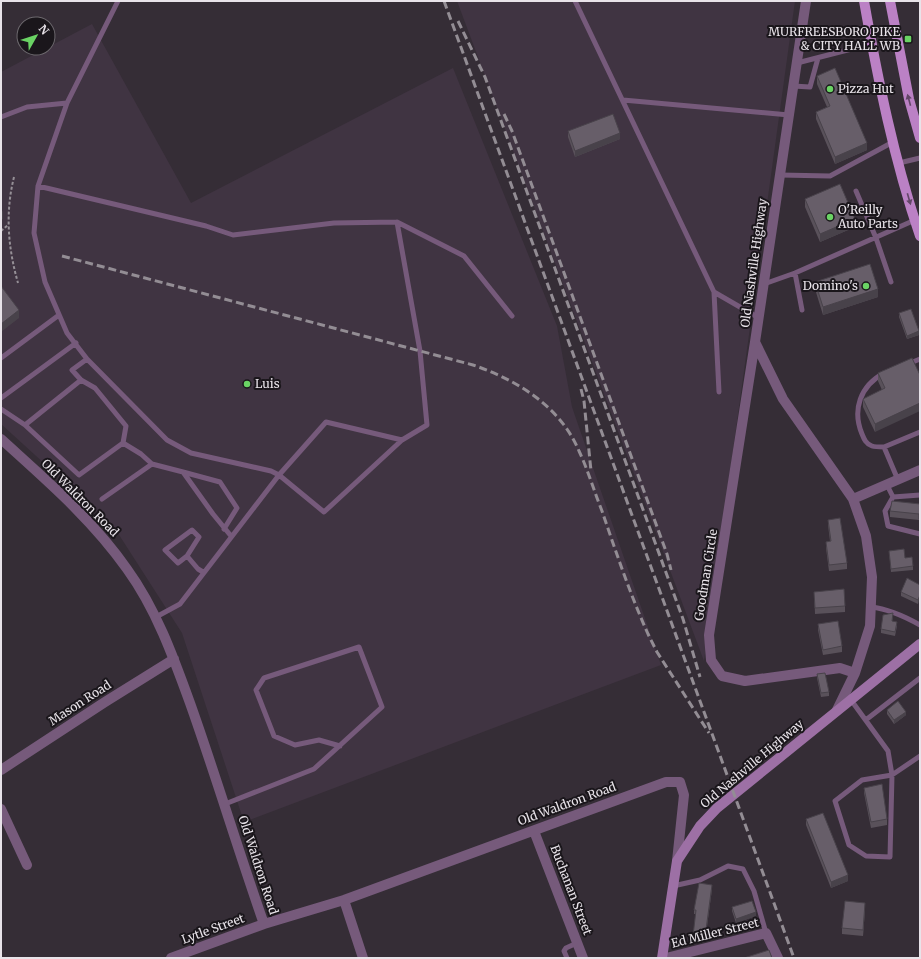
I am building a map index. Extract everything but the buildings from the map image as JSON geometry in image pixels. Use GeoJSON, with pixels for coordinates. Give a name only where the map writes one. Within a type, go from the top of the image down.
{"type":"FeatureCollection","features":[{"type":"Feature","properties":{"kind":"main road"},"geometry":{"type":"LineString","coordinates":[[864,1],[893,142],[920,236]]}},
{"type":"Feature","properties":{"kind":"main road"},"geometry":{"type":"LineString","coordinates":[[890,1],[908,99],[920,138]]}},
{"type":"Feature","properties":{"kind":"main road","name":"Old Nashville Highway"},"geometry":{"type":"LineString","coordinates":[[662,958],[677,861],[700,826],[717,808],[837,710],[920,645]]}},
{"type":"Feature","properties":{"kind":"street","name":"Old Nashville Highway"},"geometry":{"type":"LineString","coordinates":[[806,1],[755,342],[783,399],[853,500],[866,536],[872,577],[870,626],[855,673],[837,710]]}},
{"type":"Feature","properties":{"kind":"street","name":"Goodman Circle"},"geometry":{"type":"LineString","coordinates":[[755,342],[710,634],[711,660],[722,676],[745,681],[840,668],[855,673]]}},
{"type":"Feature","properties":{"kind":"street","name":"Old Waldron Road"},"geometry":{"type":"LineString","coordinates":[[1,439],[100,532],[128,570],[156,617],[174,659],[225,804],[264,924],[344,900],[666,782],[680,782],[684,795],[677,861]]}},
{"type":"Feature","properties":{"kind":"street"},"geometry":{"type":"LineString","coordinates":[[853,500],[920,470]]}},
{"type":"Feature","properties":{"kind":"street","name":"Mason Road"},"geometry":{"type":"LineString","coordinates":[[1,770],[104,702],[174,659]]}},
{"type":"Feature","properties":{"kind":"street"},"geometry":{"type":"LineString","coordinates":[[1,809],[27,865]]}},
{"type":"Feature","properties":{"kind":"street","name":"Buchanan Street"},"geometry":{"type":"LineString","coordinates":[[534,831],[583,958]]}},
{"type":"Feature","properties":{"kind":"street"},"geometry":{"type":"LineString","coordinates":[[344,900],[363,958]]}},
{"type":"Feature","properties":{"kind":"street","name":"Lytle Street"},"geometry":{"type":"LineString","coordinates":[[171,958],[264,924]]}},
{"type":"Feature","properties":{"kind":"street","name":"Ed Miller Street"},"geometry":{"type":"LineString","coordinates":[[666,958],[766,932],[778,958]]}},
{"type":"Feature","properties":{"kind":"lane"},"geometry":{"type":"LineString","coordinates":[[118,1],[67,102],[38,186],[34,233],[45,282],[67,333],[87,359],[167,440],[192,453],[271,471],[279,475],[324,512],[402,440],[427,425],[420,351],[397,222]]}},
{"type":"Feature","properties":{"kind":"lane"},"geometry":{"type":"LineString","coordinates":[[575,1],[714,292],[719,392]]}},
{"type":"Feature","properties":{"kind":"lane"},"geometry":{"type":"LineString","coordinates":[[796,63],[872,44]]}},
{"type":"Feature","properties":{"kind":"lane"},"geometry":{"type":"LineString","coordinates":[[793,86],[810,87],[818,58]]}},
{"type":"Feature","properties":{"kind":"lane"},"geometry":{"type":"LineString","coordinates":[[623,100],[789,115]]}},
{"type":"Feature","properties":{"kind":"lane"},"geometry":{"type":"LineString","coordinates":[[1,117],[27,107],[67,102]]}},
{"type":"Feature","properties":{"kind":"lane"},"geometry":{"type":"LineString","coordinates":[[780,175],[830,176],[893,142]]}},
{"type":"Feature","properties":{"kind":"lane"},"geometry":{"type":"LineString","coordinates":[[899,162],[920,158]]}},
{"type":"Feature","properties":{"kind":"lane"},"geometry":{"type":"LineString","coordinates":[[38,186],[206,226],[233,235],[334,223],[397,222],[464,256],[512,316]]}},
{"type":"Feature","properties":{"kind":"lane"},"geometry":{"type":"LineString","coordinates":[[856,191],[876,238],[891,282]]}},
{"type":"Feature","properties":{"kind":"lane"},"geometry":{"type":"LineString","coordinates":[[764,284],[795,273],[915,220]]}},
{"type":"Feature","properties":{"kind":"lane"},"geometry":{"type":"LineString","coordinates":[[795,273],[802,310]]}},
{"type":"Feature","properties":{"kind":"lane"},"geometry":{"type":"LineString","coordinates":[[714,292],[759,318]]}},
{"type":"Feature","properties":{"kind":"lane"},"geometry":{"type":"LineString","coordinates":[[1,358],[59,316]]}},
{"type":"Feature","properties":{"kind":"lane"},"geometry":{"type":"LineString","coordinates":[[1,398],[76,343]]}},
{"type":"Feature","properties":{"kind":"lane"},"geometry":{"type":"LineString","coordinates":[[1,409],[25,425],[79,475],[123,443],[126,426],[95,388],[81,380],[72,370],[87,359]]}},
{"type":"Feature","properties":{"kind":"lane"},"geometry":{"type":"LineString","coordinates":[[900,367],[920,360]]}},
{"type":"Feature","properties":{"kind":"lane"},"geometry":{"type":"LineString","coordinates":[[893,370],[870,382],[865,389],[857,412],[857,423],[865,441],[871,446],[884,448],[920,432]]}},
{"type":"Feature","properties":{"kind":"lane"},"geometry":{"type":"LineString","coordinates":[[25,425],[81,380]]}},
{"type":"Feature","properties":{"kind":"lane"},"geometry":{"type":"LineString","coordinates":[[156,617],[180,604],[203,572],[279,475],[326,422],[402,440]]}},
{"type":"Feature","properties":{"kind":"lane"},"geometry":{"type":"LineString","coordinates":[[123,443],[141,454],[152,464],[220,482],[237,508],[224,529]]}},
{"type":"Feature","properties":{"kind":"lane"},"geometry":{"type":"LineString","coordinates":[[884,448],[898,480]]}},
{"type":"Feature","properties":{"kind":"lane"},"geometry":{"type":"LineString","coordinates":[[102,499],[152,464]]}},
{"type":"Feature","properties":{"kind":"lane"},"geometry":{"type":"LineString","coordinates":[[183,472],[224,529],[231,536]]}},
{"type":"Feature","properties":{"kind":"lane"},"geometry":{"type":"LineString","coordinates":[[887,485],[893,497]]}},
{"type":"Feature","properties":{"kind":"lane"},"geometry":{"type":"LineString","coordinates":[[893,497],[920,495]]}},
{"type":"Feature","properties":{"kind":"lane"},"geometry":{"type":"LineString","coordinates":[[893,497],[885,511],[888,526],[920,534]]}},
{"type":"Feature","properties":{"kind":"lane"},"geometry":{"type":"LineString","coordinates":[[192,530],[199,537],[187,556],[178,563],[165,550],[192,530]]}},
{"type":"Feature","properties":{"kind":"lane"},"geometry":{"type":"LineString","coordinates":[[187,556],[198,569],[203,572]]}},
{"type":"Feature","properties":{"kind":"lane"},"geometry":{"type":"LineString","coordinates":[[871,606],[884,608],[897,613],[920,625]]}},
{"type":"Feature","properties":{"kind":"lane"},"geometry":{"type":"LineString","coordinates":[[225,804],[314,769],[340,746],[382,707],[359,647],[264,678],[256,690],[274,736],[295,745],[319,740],[340,746]]}},
{"type":"Feature","properties":{"kind":"lane"},"geometry":{"type":"LineString","coordinates":[[866,719],[920,678]]}},
{"type":"Feature","properties":{"kind":"lane"},"geometry":{"type":"LineString","coordinates":[[851,700],[888,751],[892,775],[890,857],[866,856],[849,845],[835,801],[862,780],[892,775],[920,756]]}},
{"type":"Feature","properties":{"kind":"lane"},"geometry":{"type":"LineString","coordinates":[[673,886],[700,880],[728,866],[743,869],[754,891],[766,932]]}},
{"type":"Feature","properties":{"kind":"lane"},"geometry":{"type":"LineString","coordinates":[[567,958],[564,951],[566,948],[577,943]]}},
{"type":"Feature","properties":{"kind":"path"},"geometry":{"type":"LineString","coordinates":[[14,178],[9,203],[8,225],[13,266],[18,283]]}},
{"type":"Feature","properties":{"kind":"path"},"geometry":{"type":"LineString","coordinates":[[1,231],[8,225]]}},
{"type":"Feature","properties":{"kind":"shaded area"},"geometry":{"type":"Polygon","coordinates":[[[457,1],[795,1],[704,661],[457,1]]]}},
{"type":"Feature","properties":{"kind":"shaded area"},"geometry":{"type":"Polygon","coordinates":[[[92,24],[191,203],[453,68],[557,326],[572,407],[661,665],[244,822],[182,633],[114,527],[1,424],[1,72],[31,56],[56,56],[56,43],[92,24]]]}},
{"type":"Feature","properties":{"kind":"railway"},"geometry":{"type":"LineString","coordinates":[[444,1],[794,958]]}},
{"type":"Feature","properties":{"kind":"railway"},"geometry":{"type":"LineString","coordinates":[[458,21],[485,77],[683,619],[700,677]]}},
{"type":"Feature","properties":{"kind":"railway"},"geometry":{"type":"LineString","coordinates":[[504,114],[512,131],[667,554],[671,570]]}},
{"type":"Feature","properties":{"kind":"railway"},"geometry":{"type":"LineString","coordinates":[[62,256],[473,365],[505,378],[535,397],[549,408],[571,435],[585,466],[641,619],[657,652],[709,733]]}},
{"type":"Feature","properties":{"kind":"railway"},"geometry":{"type":"LineString","coordinates":[[581,389],[584,401],[591,471]]}},
{"type":"Feature","properties":{"kind":"place","name":"MURFREESBORO PIKE & CITY HALL WB"},"geometry":{"type":"Point","coordinates":[908,39]}},
{"type":"Feature","properties":{"kind":"place","name":"Pizza Hut"},"geometry":{"type":"Point","coordinates":[830,89]}},
{"type":"Feature","properties":{"kind":"place","name":"O'Reilly Auto Parts"},"geometry":{"type":"Point","coordinates":[830,217]}},
{"type":"Feature","properties":{"kind":"place","name":"Domino's"},"geometry":{"type":"Point","coordinates":[866,286]}},
{"type":"Feature","properties":{"kind":"place","name":"Luis"},"geometry":{"type":"Point","coordinates":[247,384]}}]}
